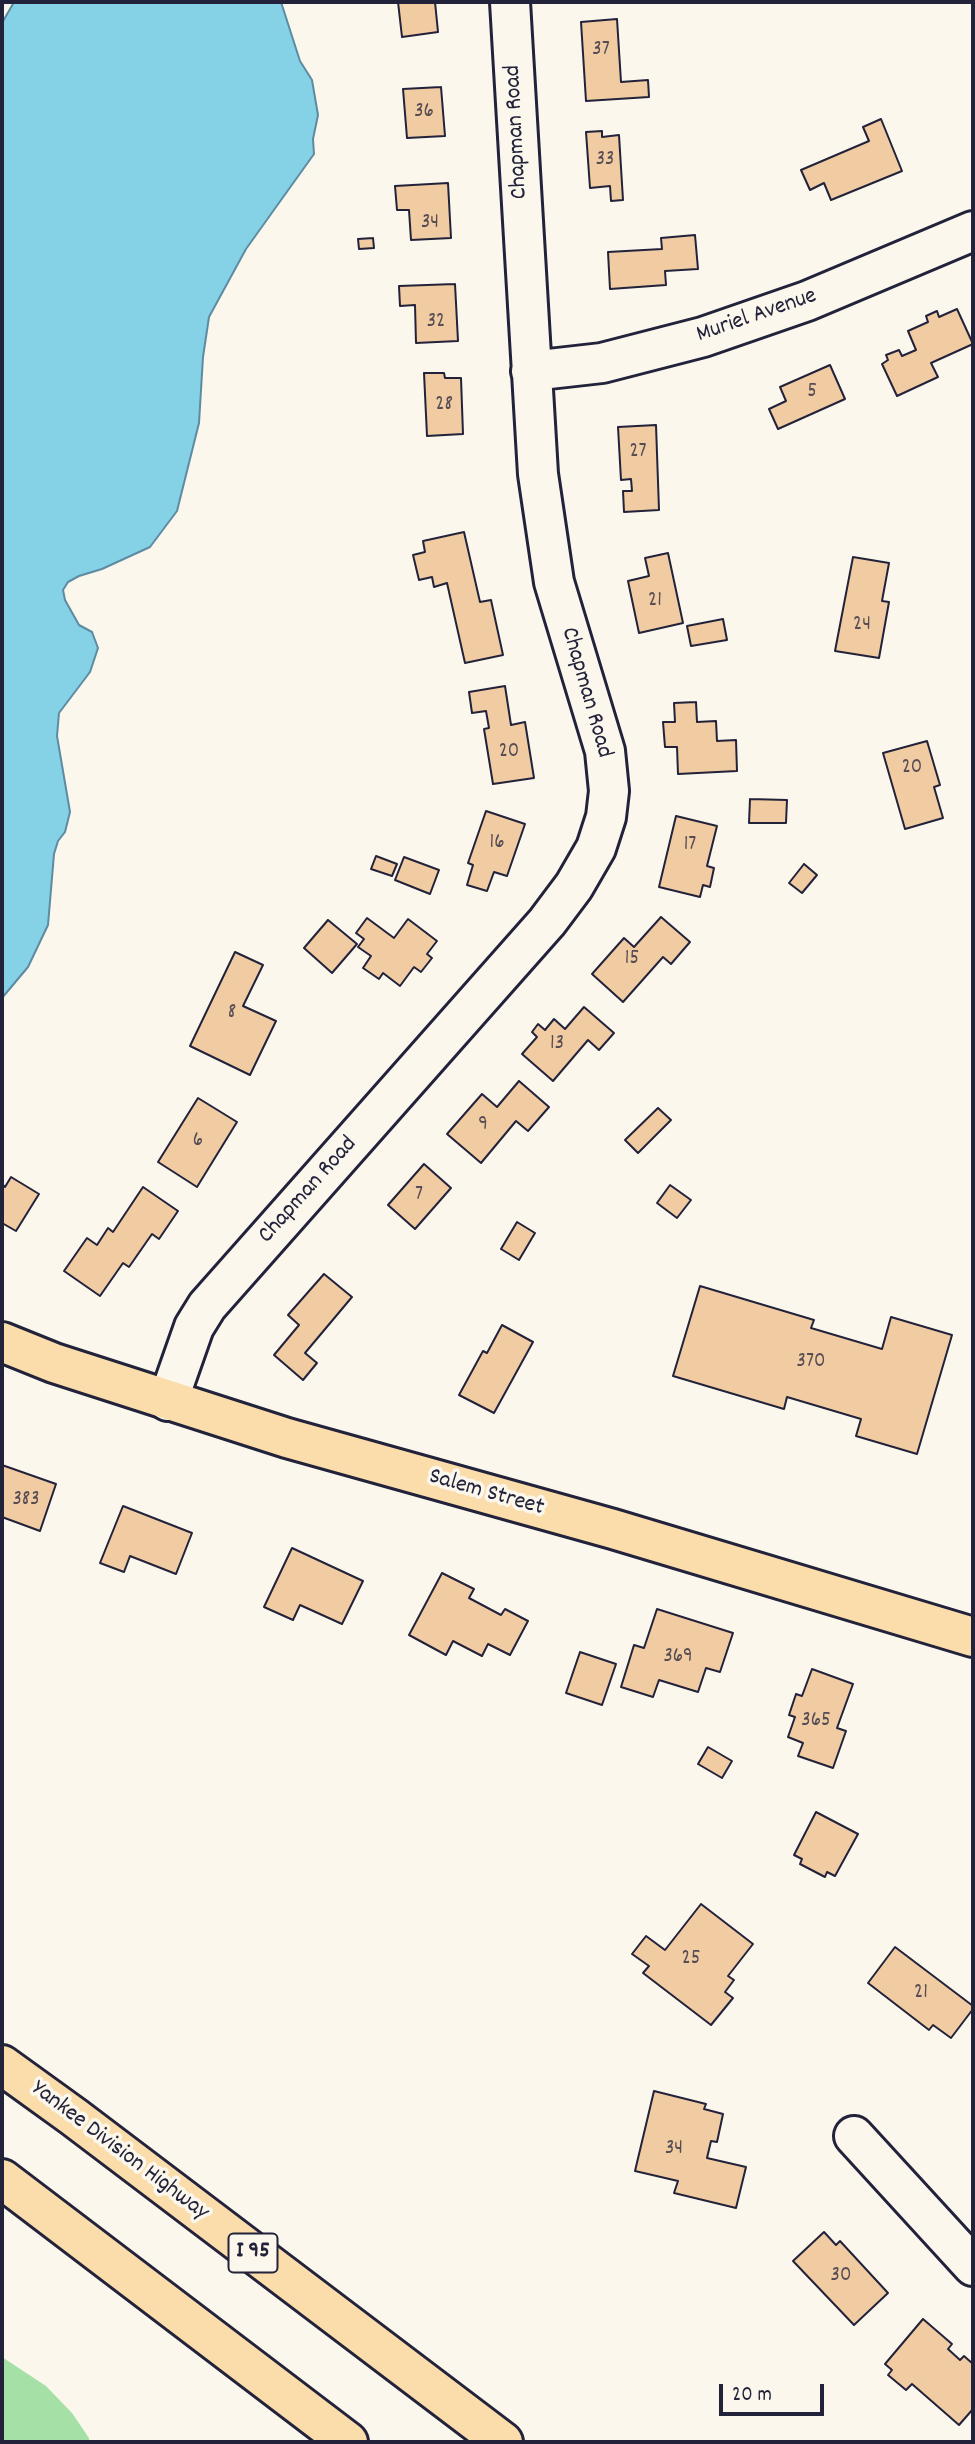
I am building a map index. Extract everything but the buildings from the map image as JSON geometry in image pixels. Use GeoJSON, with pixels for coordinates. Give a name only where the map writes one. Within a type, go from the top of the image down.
{"type":"FeatureCollection","features":[{"type":"Feature","properties":{"kind":"main road","name":"Salem Street"},"geometry":{"type":"LineString","coordinates":[[2,1342],[54,1363],[287,1438],[613,1530],[973,1637]]}},
{"type":"Feature","properties":{"kind":"main road","name":"Yankee Division Highway"},"geometry":{"type":"LineString","coordinates":[[2,2065],[85,2124],[503,2442]]}},
{"type":"Feature","properties":{"kind":"main road"},"geometry":{"type":"LineString","coordinates":[[2,2179],[348,2442]]}},
{"type":"Feature","properties":{"kind":"street","name":"Chapman Road"},"geometry":{"type":"LineString","coordinates":[[168,1401],[194,1327],[207,1306],[547,922],[574,887],[598,840],[608,804],[607,764],[595,713],[564,618],[550,559],[538,474],[510,2]]}},
{"type":"Feature","properties":{"kind":"street","name":"Muriel Avenue"},"geometry":{"type":"LineString","coordinates":[[531,371],[602,363],[703,337],[807,301],[973,231]]}},
{"type":"Feature","properties":{"kind":"street"},"geometry":{"type":"LineString","coordinates":[[854,2136],[973,2266]]}},
{"type":"Feature","properties":{"kind":"green space"},"geometry":{"type":"Polygon","coordinates":[[[2,2357],[46,2386],[72,2413],[89,2442],[2,2442],[2,2357]]]}},
{"type":"Feature","properties":{"kind":"water"},"geometry":{"type":"Polygon","coordinates":[[[14,2],[281,2],[300,61],[312,80],[318,115],[313,139],[314,154],[246,249],[209,317],[203,357],[199,423],[177,511],[150,547],[102,569],[79,576],[68,582],[63,590],[65,600],[79,625],[92,632],[98,648],[90,672],[59,713],[57,736],[70,812],[65,832],[58,841],[54,854],[48,925],[28,967],[2,998],[2,23],[14,2]]]}}]}
